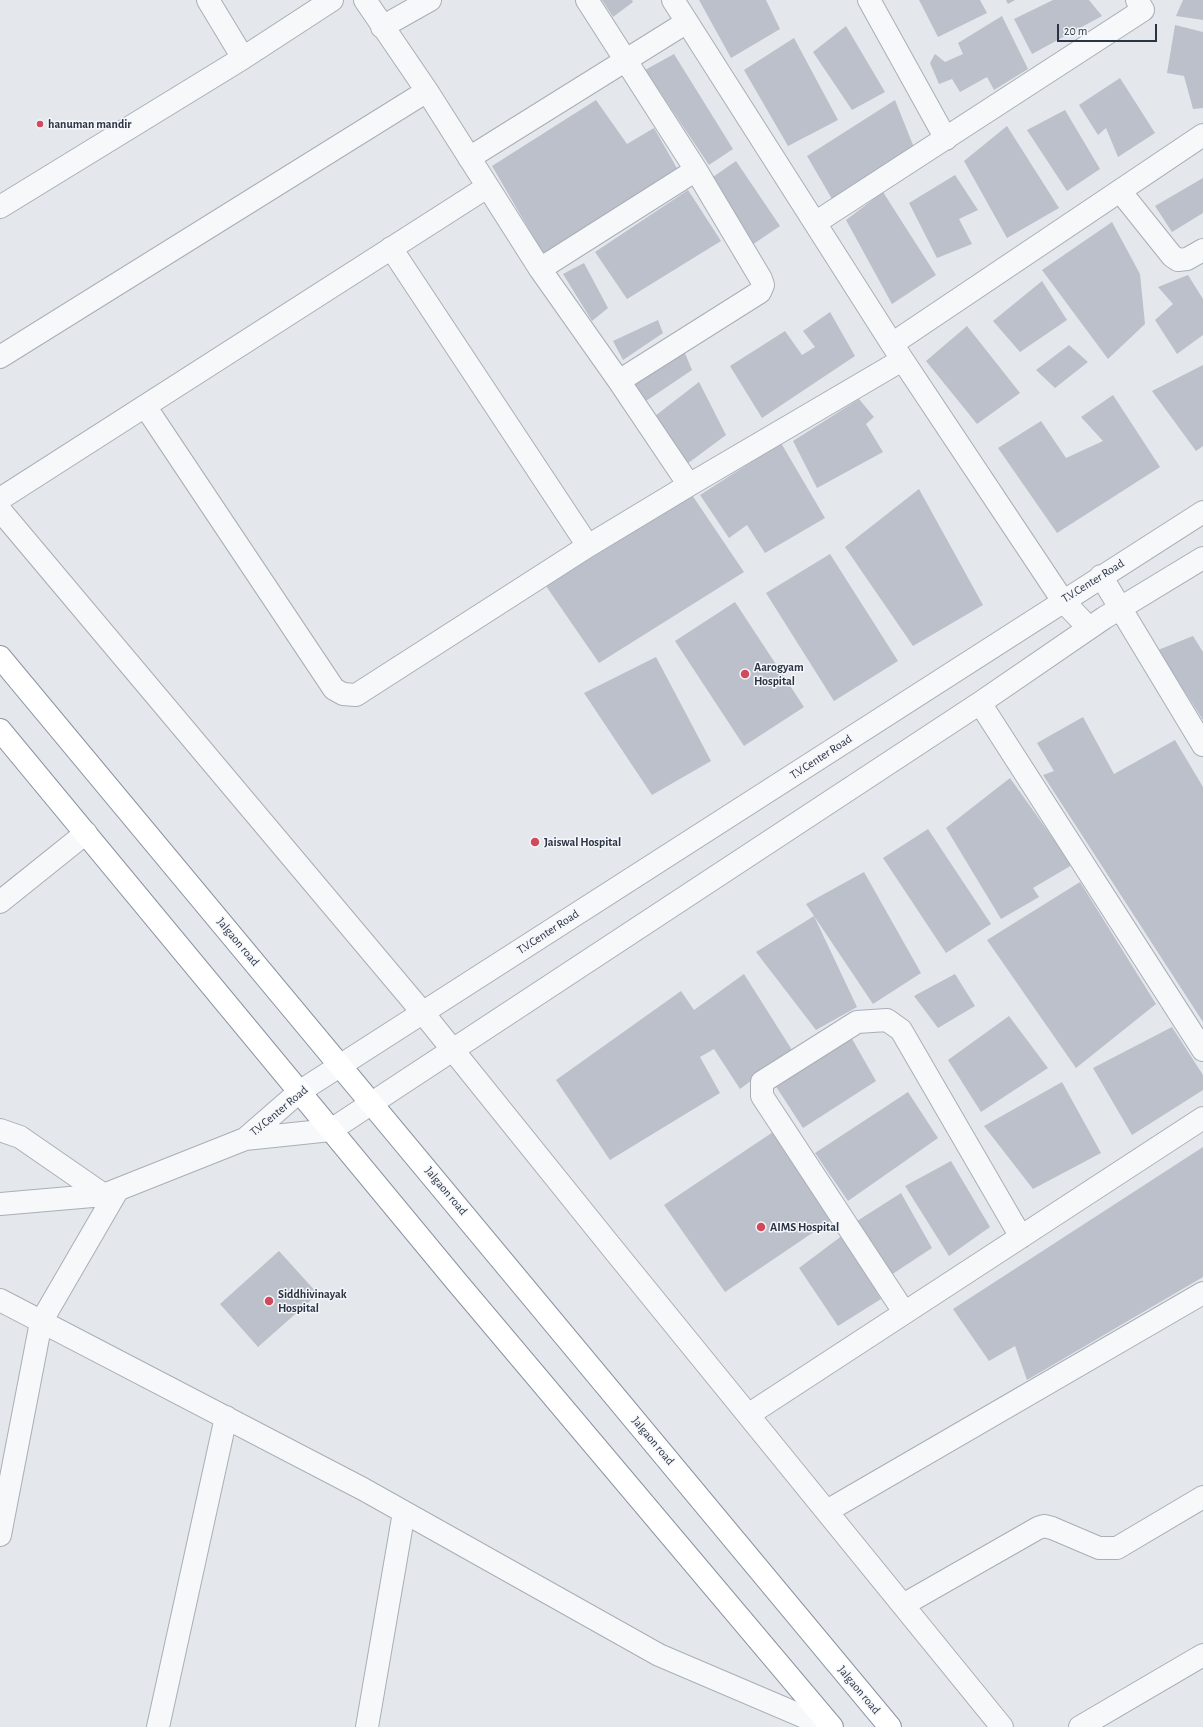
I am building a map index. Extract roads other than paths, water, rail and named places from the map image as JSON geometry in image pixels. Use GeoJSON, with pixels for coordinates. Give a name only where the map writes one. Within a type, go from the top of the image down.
{"type":"FeatureCollection","features":[{"type":"Feature","properties":{"kind":"highway","name":"Jalgaon road"},"geometry":{"type":"LineString","coordinates":[[0,657],[890,1727]]}},
{"type":"Feature","properties":{"kind":"highway"},"geometry":{"type":"LineString","coordinates":[[0,730],[299,1092],[832,1727]]}},
{"type":"Feature","properties":{"kind":"street"},"geometry":{"type":"LineString","coordinates":[[208,0],[243,58]]}},
{"type":"Feature","properties":{"kind":"street"},"geometry":{"type":"LineString","coordinates":[[0,207],[243,58],[332,0]]}},
{"type":"Feature","properties":{"kind":"street"},"geometry":{"type":"LineString","coordinates":[[365,0],[426,91],[486,187],[540,269],[619,381],[689,485]]}},
{"type":"Feature","properties":{"kind":"street"},"geometry":{"type":"LineString","coordinates":[[382,27],[430,0]]}},
{"type":"Feature","properties":{"kind":"street"},"geometry":{"type":"LineString","coordinates":[[587,0],[696,170],[762,279],[763,285],[760,292],[619,381]]}},
{"type":"Feature","properties":{"kind":"street"},"geometry":{"type":"LineString","coordinates":[[673,0],[897,352],[1063,601],[1089,628]]}},
{"type":"Feature","properties":{"kind":"street"},"geometry":{"type":"LineString","coordinates":[[869,0],[946,139]]}},
{"type":"Feature","properties":{"kind":"street"},"geometry":{"type":"LineString","coordinates":[[815,223],[1143,10],[1137,0]]}},
{"type":"Feature","properties":{"kind":"street"},"geometry":{"type":"LineString","coordinates":[[469,158],[687,22]]}},
{"type":"Feature","properties":{"kind":"street"},"geometry":{"type":"LineString","coordinates":[[0,357],[426,91]]}},
{"type":"Feature","properties":{"kind":"street"},"geometry":{"type":"LineString","coordinates":[[145,406],[334,689],[343,694],[356,695],[588,546],[689,485],[897,352],[1120,191],[1203,135]]}},
{"type":"Feature","properties":{"kind":"street"},"geometry":{"type":"LineString","coordinates":[[540,269],[696,170]]}},
{"type":"Feature","properties":{"kind":"street"},"geometry":{"type":"LineString","coordinates":[[0,499],[486,187]]}},
{"type":"Feature","properties":{"kind":"street"},"geometry":{"type":"LineString","coordinates":[[1120,191],[1172,256],[1178,260],[1187,259],[1203,250]]}},
{"type":"Feature","properties":{"kind":"street"},"geometry":{"type":"LineString","coordinates":[[391,248],[588,546]]}},
{"type":"Feature","properties":{"kind":"street"},"geometry":{"type":"LineString","coordinates":[[0,510],[423,1013],[1002,1727]]}},
{"type":"Feature","properties":{"kind":"street","name":"T.V.Center Road"},"geometry":{"type":"LineString","coordinates":[[245,1139],[299,1092],[340,1065],[1203,512]]}},
{"type":"Feature","properties":{"kind":"street","name":"T.V.Center Road"},"geometry":{"type":"LineString","coordinates":[[245,1139],[331,1130],[452,1049],[980,704],[1089,628],[1203,558]]}},
{"type":"Feature","properties":{"kind":"street"},"geometry":{"type":"LineString","coordinates":[[1101,576],[1203,746]]}},
{"type":"Feature","properties":{"kind":"street"},"geometry":{"type":"LineString","coordinates":[[980,704],[1203,1050]]}},
{"type":"Feature","properties":{"kind":"street"},"geometry":{"type":"LineString","coordinates":[[0,902],[86,833]]}},
{"type":"Feature","properties":{"kind":"street"},"geometry":{"type":"LineString","coordinates":[[904,1312],[762,1096],[762,1082],[857,1022],[887,1020],[901,1030],[1020,1236]]}},
{"type":"Feature","properties":{"kind":"street"},"geometry":{"type":"LineString","coordinates":[[748,1415],[1020,1236],[1203,1118]]}},
{"type":"Feature","properties":{"kind":"street"},"geometry":{"type":"LineString","coordinates":[[0,1130],[20,1137],[110,1194]]}},
{"type":"Feature","properties":{"kind":"street"},"geometry":{"type":"LineString","coordinates":[[0,1204],[110,1194],[245,1139]]}},
{"type":"Feature","properties":{"kind":"street"},"geometry":{"type":"LineString","coordinates":[[0,1534],[41,1322],[110,1194]]}},
{"type":"Feature","properties":{"kind":"street"},"geometry":{"type":"LineString","coordinates":[[827,1511],[1203,1293]]}},
{"type":"Feature","properties":{"kind":"street"},"geometry":{"type":"LineString","coordinates":[[0,1300],[226,1417],[404,1512],[659,1655],[828,1727]]}},
{"type":"Feature","properties":{"kind":"street"},"geometry":{"type":"LineString","coordinates":[[158,1727],[226,1417]]}},
{"type":"Feature","properties":{"kind":"street"},"geometry":{"type":"LineString","coordinates":[[903,1605],[1038,1528],[1044,1526],[1052,1528],[1099,1548],[1117,1548],[1203,1496]]}},
{"type":"Feature","properties":{"kind":"street"},"geometry":{"type":"LineString","coordinates":[[366,1727],[404,1512]]}},
{"type":"Feature","properties":{"kind":"street"},"geometry":{"type":"LineString","coordinates":[[1080,1727],[1203,1655]]}},
{"type":"Feature","properties":{"kind":"place","name":"hanuman mandir"},"geometry":{"type":"Point","coordinates":[40,124]}},
{"type":"Feature","properties":{"kind":"place","name":"Aarogyam Hospital"},"geometry":{"type":"Point","coordinates":[745,674]}},
{"type":"Feature","properties":{"kind":"place","name":"Jaiswal Hospital"},"geometry":{"type":"Point","coordinates":[535,842]}},
{"type":"Feature","properties":{"kind":"place","name":"AIMS Hospital"},"geometry":{"type":"Point","coordinates":[761,1227]}},
{"type":"Feature","properties":{"kind":"place","name":"Siddhivinayak Hospital"},"geometry":{"type":"Point","coordinates":[269,1301]}}]}
